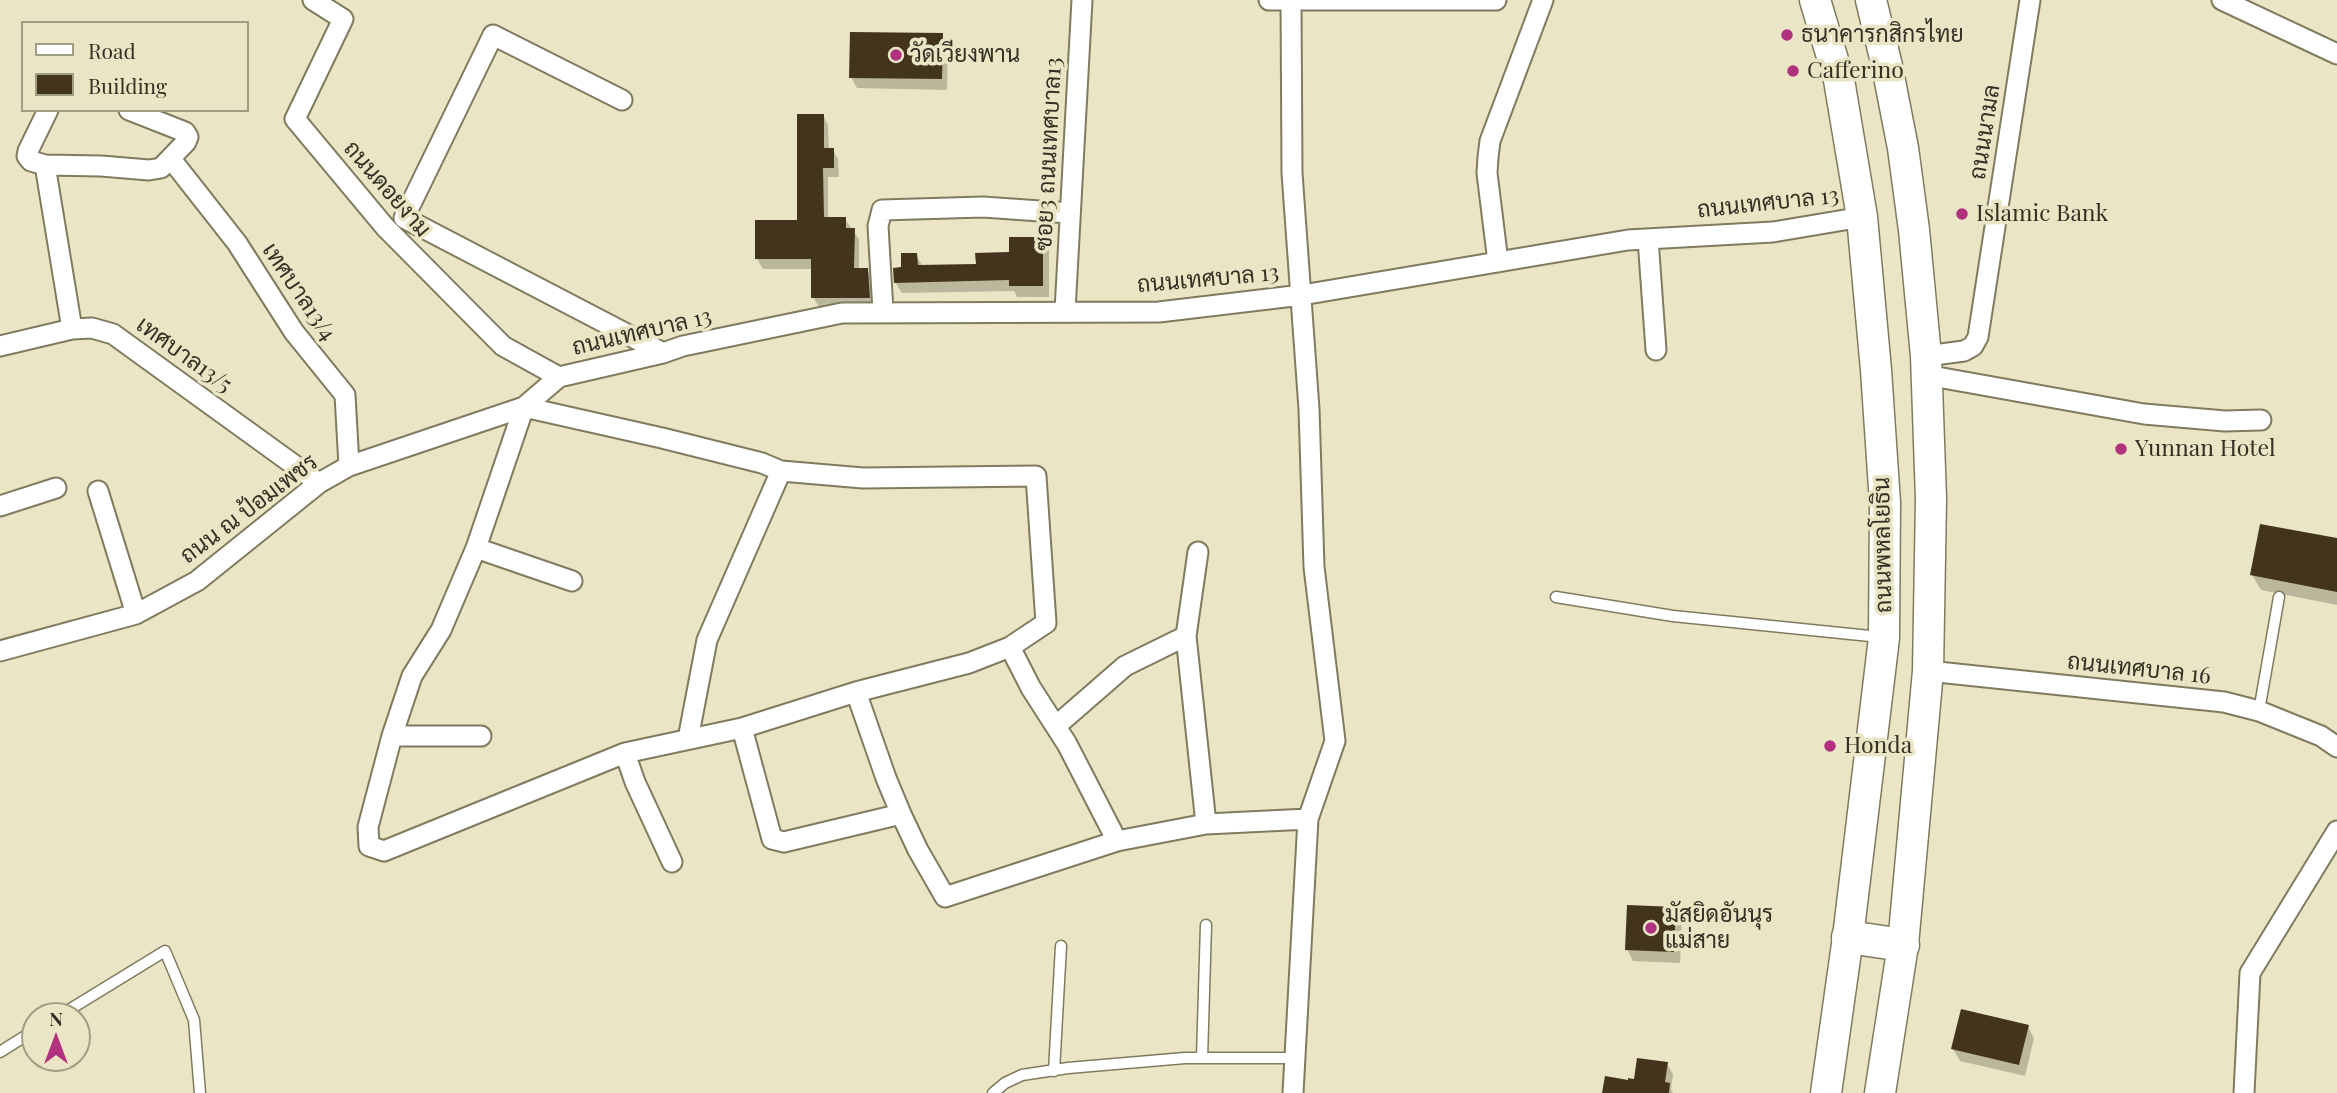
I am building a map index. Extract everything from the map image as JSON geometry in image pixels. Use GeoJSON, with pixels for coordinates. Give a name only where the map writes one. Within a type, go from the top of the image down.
{"type":"FeatureCollection","features":[{"type":"Feature","properties":{"kind":"highway"},"geometry":{"type":"LineString","coordinates":[[1848,937],[1903,945]]}},
{"type":"Feature","properties":{"kind":"main road","name":"ถนนพหลโยธิน"},"geometry":{"type":"LineString","coordinates":[[1815,0],[1839,80],[1862,218],[1885,503],[1884,638],[1826,1093]]}},
{"type":"Feature","properties":{"kind":"main road","name":"ถนนพหลโยธิน"},"geometry":{"type":"LineString","coordinates":[[1871,0],[1903,148],[1926,365],[1931,499],[1928,671],[1903,945],[1880,1093]]}},
{"type":"Feature","properties":{"kind":"street","name":"ถนนดอยงาม"},"geometry":{"type":"LineString","coordinates":[[313,0],[343,19],[295,119],[384,227],[503,345],[559,377]]}},
{"type":"Feature","properties":{"kind":"street","name":"ซอย3 ถนนเทศบาล13"},"geometry":{"type":"LineString","coordinates":[[1065,311],[1082,0]]}},
{"type":"Feature","properties":{"kind":"street"},"geometry":{"type":"LineString","coordinates":[[1269,0],[1496,0]]}},
{"type":"Feature","properties":{"kind":"street"},"geometry":{"type":"LineString","coordinates":[[1498,262],[1487,173],[1488,157],[1494,130],[1543,0]]}},
{"type":"Feature","properties":{"kind":"street","name":"ถนนนามล"},"geometry":{"type":"LineString","coordinates":[[1926,365],[1965,351],[1973,346],[1978,337],[2031,0]]}},
{"type":"Feature","properties":{"kind":"street"},"geometry":{"type":"LineString","coordinates":[[2222,0],[2337,54]]}},
{"type":"Feature","properties":{"kind":"street"},"geometry":{"type":"LineString","coordinates":[[1292,1],[1292,173],[1302,295],[1314,567],[1335,741],[1308,819],[1293,1093]]}},
{"type":"Feature","properties":{"kind":"street"},"geometry":{"type":"LineString","coordinates":[[622,100],[494,35],[404,218],[663,352]]}},
{"type":"Feature","properties":{"kind":"street"},"geometry":{"type":"LineString","coordinates":[[46,112],[27,156],[31,161],[45,165],[155,170],[171,159],[188,137],[185,132],[134,112]]}},
{"type":"Feature","properties":{"kind":"street","name":"เทศบาล13/4"},"geometry":{"type":"LineString","coordinates":[[171,159],[237,243],[294,332],[345,395],[349,466]]}},
{"type":"Feature","properties":{"kind":"street"},"geometry":{"type":"LineString","coordinates":[[45,165],[72,329]]}},
{"type":"Feature","properties":{"kind":"street"},"geometry":{"type":"LineString","coordinates":[[883,311],[878,226],[882,210],[983,207],[1069,213]]}},
{"type":"Feature","properties":{"kind":"street","name":"ถนนเทศบาล 13"},"geometry":{"type":"LineString","coordinates":[[559,377],[683,345],[842,313],[1159,312],[1302,295],[1648,239],[1773,232],[1862,218]]}},
{"type":"Feature","properties":{"kind":"street"},"geometry":{"type":"LineString","coordinates":[[1648,239],[1656,350]]}},
{"type":"Feature","properties":{"kind":"street","name":"เทศบาล13/5"},"geometry":{"type":"LineString","coordinates":[[0,346],[72,329],[92,328],[113,334],[320,483]]}},
{"type":"Feature","properties":{"kind":"street"},"geometry":{"type":"LineString","coordinates":[[1926,365],[2144,414],[2225,421],[2261,420]]}},
{"type":"Feature","properties":{"kind":"street","name":"ถนน ณ ป้อมเพชร"},"geometry":{"type":"LineString","coordinates":[[0,652],[136,614],[197,581],[320,483],[349,466],[524,407],[559,377]]}},
{"type":"Feature","properties":{"kind":"street"},"geometry":{"type":"LineString","coordinates":[[524,407],[662,438],[762,463],[781,471],[863,478],[1036,476],[1046,623],[1010,647],[969,663],[856,692],[742,728],[625,753],[384,851],[369,846],[368,827],[392,736],[412,676],[441,630],[476,548],[524,407]]}},
{"type":"Feature","properties":{"kind":"street"},"geometry":{"type":"LineString","coordinates":[[688,739],[707,640],[781,471]]}},
{"type":"Feature","properties":{"kind":"street"},"geometry":{"type":"LineString","coordinates":[[0,506],[56,488]]}},
{"type":"Feature","properties":{"kind":"street"},"geometry":{"type":"LineString","coordinates":[[98,491],[136,614]]}},
{"type":"Feature","properties":{"kind":"street"},"geometry":{"type":"LineString","coordinates":[[476,548],[572,581]]}},
{"type":"Feature","properties":{"kind":"street"},"geometry":{"type":"LineString","coordinates":[[1198,552],[1186,636],[1206,824]]}},
{"type":"Feature","properties":{"kind":"street"},"geometry":{"type":"LineString","coordinates":[[1056,726],[1125,666],[1186,636]]}},
{"type":"Feature","properties":{"kind":"street"},"geometry":{"type":"LineString","coordinates":[[1010,647],[1031,688],[1056,726],[1117,841]]}},
{"type":"Feature","properties":{"kind":"street","name":"ถนนเทศบาล 16"},"geometry":{"type":"LineString","coordinates":[[1928,671],[2224,702],[2259,711],[2321,736],[2337,747]]}},
{"type":"Feature","properties":{"kind":"street"},"geometry":{"type":"LineString","coordinates":[[856,692],[901,814],[945,897],[1117,841],[1206,824],[1308,819]]}},
{"type":"Feature","properties":{"kind":"street"},"geometry":{"type":"LineString","coordinates":[[742,728],[772,839],[784,842],[901,814]]}},
{"type":"Feature","properties":{"kind":"street"},"geometry":{"type":"LineString","coordinates":[[392,736],[481,736]]}},
{"type":"Feature","properties":{"kind":"street"},"geometry":{"type":"LineString","coordinates":[[625,753],[635,782],[672,862]]}},
{"type":"Feature","properties":{"kind":"street"},"geometry":{"type":"LineString","coordinates":[[2244,1093],[2250,973],[2337,831]]}},
{"type":"Feature","properties":{"kind":"lane"},"geometry":{"type":"LineString","coordinates":[[1556,597],[1673,616],[1884,638]]}},
{"type":"Feature","properties":{"kind":"lane"},"geometry":{"type":"LineString","coordinates":[[2259,711],[2279,597]]}},
{"type":"Feature","properties":{"kind":"lane"},"geometry":{"type":"LineString","coordinates":[[1202,1058],[1206,925]]}},
{"type":"Feature","properties":{"kind":"lane"},"geometry":{"type":"LineString","coordinates":[[1054,1070],[1061,946]]}},
{"type":"Feature","properties":{"kind":"lane"},"geometry":{"type":"LineString","coordinates":[[82,1002],[165,951],[194,1020],[200,1093]]}},
{"type":"Feature","properties":{"kind":"lane"},"geometry":{"type":"LineString","coordinates":[[0,1052],[21,1039]]}},
{"type":"Feature","properties":{"kind":"lane"},"geometry":{"type":"LineString","coordinates":[[993,1093],[1022,1075],[1054,1070],[1202,1058],[1295,1058]]}},
{"type":"Feature","properties":{"kind":"building","name":"วัดเวียงพาน"},"geometry":{"type":"Polygon","coordinates":[[[850,32],[943,33],[942,79],[849,78],[850,32]]]}},
{"type":"Feature","properties":{"kind":"building"},"geometry":{"type":"Polygon","coordinates":[[[797,114],[824,114],[824,148],[834,148],[834,168],[823,168],[824,217],[846,217],[846,228],[855,228],[854,268],[868,268],[870,298],[811,298],[811,259],[755,259],[755,220],[797,220],[797,114]]]}},
{"type":"Feature","properties":{"kind":"building"},"geometry":{"type":"Polygon","coordinates":[[[1009,237],[1043,237],[1043,286],[1009,286],[1009,280],[894,283],[893,268],[901,267],[901,253],[917,253],[918,265],[976,264],[975,253],[1009,252],[1009,237]]]}},
{"type":"Feature","properties":{"kind":"building"},"geometry":{"type":"Polygon","coordinates":[[[2260,524],[2337,538],[2337,592],[2250,575],[2260,524]]]}},
{"type":"Feature","properties":{"kind":"building","name":"มัสยิดอันนุร แม่สาย"},"geometry":{"type":"Polygon","coordinates":[[[1627,905],[1676,907],[1674,952],[1625,950],[1627,905]]]}},
{"type":"Feature","properties":{"kind":"building"},"geometry":{"type":"Polygon","coordinates":[[[1961,1009],[2029,1025],[2019,1065],[1951,1049],[1961,1009]]]}},
{"type":"Feature","properties":{"kind":"building"},"geometry":{"type":"Polygon","coordinates":[[[1637,1058],[1668,1062],[1665,1082],[1670,1083],[1669,1093],[1602,1093],[1605,1076],[1634,1079],[1637,1058]]]}},
{"type":"Feature","properties":{"kind":"place","name":"ธนาคารกสิกรไทย"},"geometry":{"type":"Point","coordinates":[1787,35]}},
{"type":"Feature","properties":{"kind":"place","name":"วัดเวียงพาน"},"geometry":{"type":"Point","coordinates":[896,55]}},
{"type":"Feature","properties":{"kind":"place","name":"Cafferino"},"geometry":{"type":"Point","coordinates":[1793,71]}},
{"type":"Feature","properties":{"kind":"place","name":"Islamic Bank"},"geometry":{"type":"Point","coordinates":[1962,214]}},
{"type":"Feature","properties":{"kind":"place","name":"Yunnan Hotel"},"geometry":{"type":"Point","coordinates":[2121,449]}},
{"type":"Feature","properties":{"kind":"place","name":"Honda"},"geometry":{"type":"Point","coordinates":[1830,746]}},
{"type":"Feature","properties":{"kind":"place","name":"มัสยิดอันนุร แม่สาย"},"geometry":{"type":"Point","coordinates":[1651,928]}}]}
